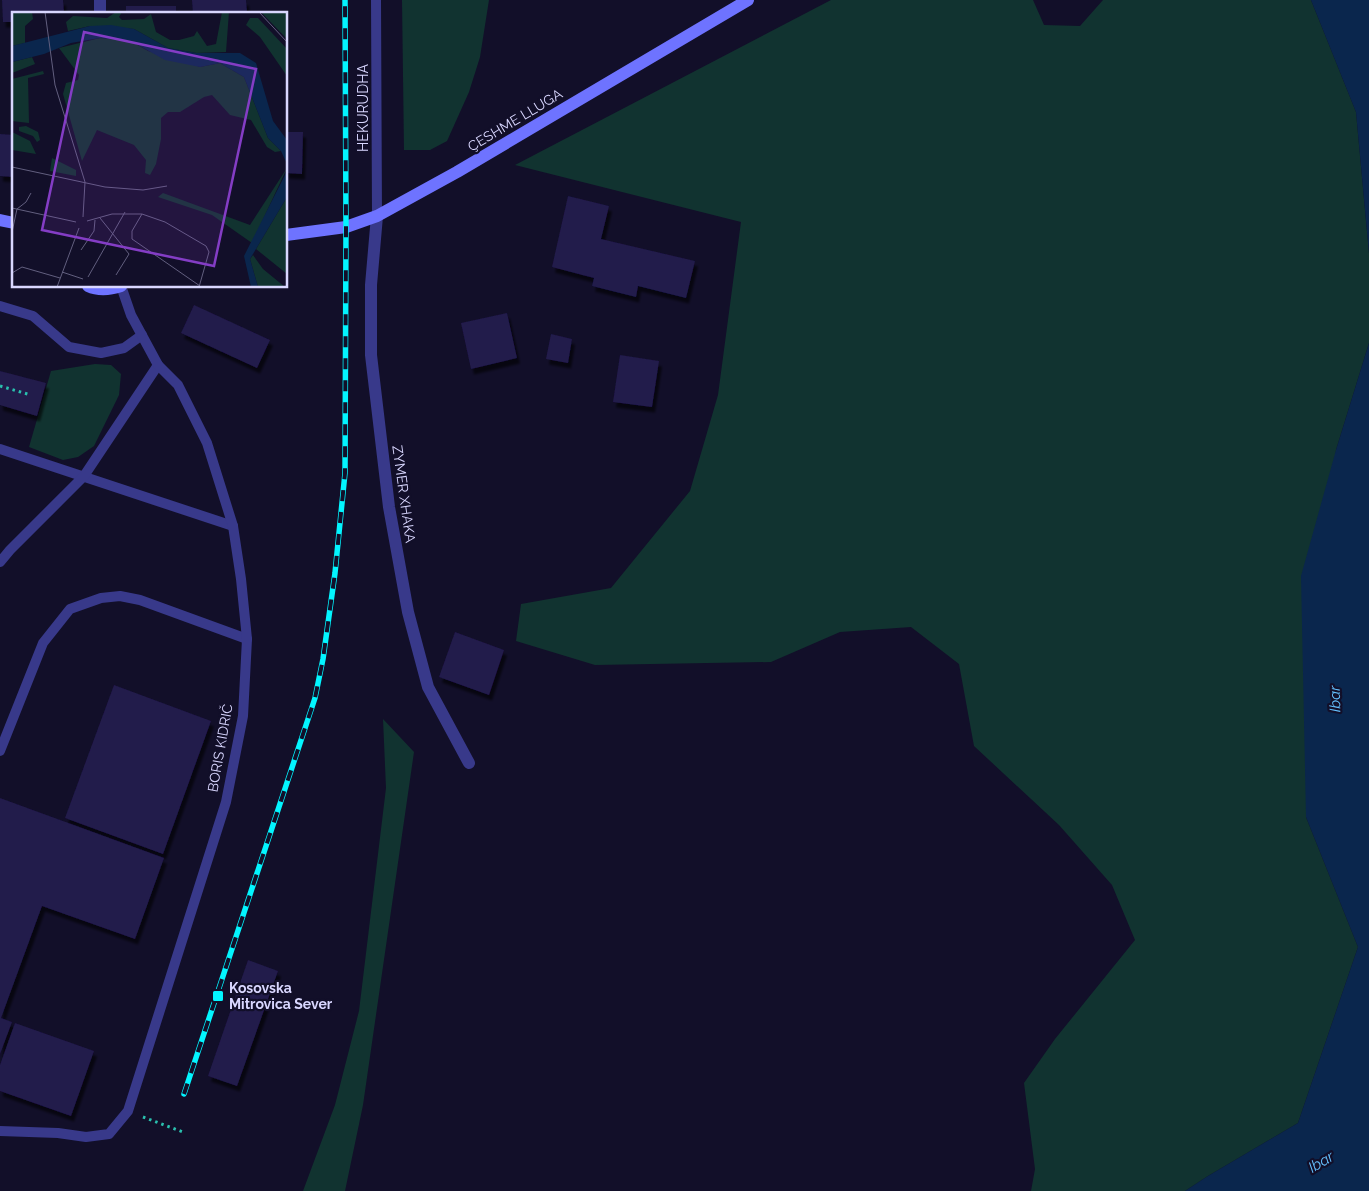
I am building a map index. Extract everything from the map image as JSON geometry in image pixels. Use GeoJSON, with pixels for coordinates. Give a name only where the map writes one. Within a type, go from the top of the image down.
{"type":"FeatureCollection","features":[{"type":"Feature","properties":{"kind":"main road","name":"ÇESHME LLUGA"},"geometry":{"type":"LineString","coordinates":[[288,235],[346,227],[377,216],[457,172],[748,0]]}},
{"type":"Feature","properties":{"kind":"main road"},"geometry":{"type":"LineString","coordinates":[[92,288],[108,290],[114,288]]}},
{"type":"Feature","properties":{"kind":"street","name":"ZYMER XHAKA"},"geometry":{"type":"LineString","coordinates":[[377,216],[371,285],[371,356],[389,507],[408,612],[428,687],[469,763]]}},
{"type":"Feature","properties":{"kind":"lane","name":"HEKURUDHA"},"geometry":{"type":"LineString","coordinates":[[376,0],[377,216]]}},
{"type":"Feature","properties":{"kind":"lane","name":"BORIS KIDRIČ"},"geometry":{"type":"LineString","coordinates":[[122,288],[131,315],[158,365],[178,385],[207,443],[233,526],[247,639],[243,716],[226,802],[128,1111]]}},
{"type":"Feature","properties":{"kind":"lane"},"geometry":{"type":"LineString","coordinates":[[0,306],[33,316],[69,347],[100,353],[124,348],[142,335]]}},
{"type":"Feature","properties":{"kind":"lane"},"geometry":{"type":"LineString","coordinates":[[0,562],[84,476],[158,365]]}},
{"type":"Feature","properties":{"kind":"lane"},"geometry":{"type":"LineString","coordinates":[[0,449],[233,526]]}},
{"type":"Feature","properties":{"kind":"lane"},"geometry":{"type":"LineString","coordinates":[[0,751],[43,643],[70,609],[101,598],[120,596],[140,600],[247,639]]}},
{"type":"Feature","properties":{"kind":"lane"},"geometry":{"type":"LineString","coordinates":[[0,1131],[58,1133],[86,1137],[109,1134],[128,1111]]}},
{"type":"Feature","properties":{"kind":"path"},"geometry":{"type":"LineString","coordinates":[[0,386],[31,395]]}},
{"type":"Feature","properties":{"kind":"path"},"geometry":{"type":"LineString","coordinates":[[128,1111],[183,1132]]}},
{"type":"Feature","properties":{"kind":"green space"},"geometry":{"type":"Polygon","coordinates":[[[402,0],[489,0],[480,57],[469,92],[447,141],[430,150],[404,150],[402,0]]]}},
{"type":"Feature","properties":{"kind":"green space"},"geometry":{"type":"Polygon","coordinates":[[[831,0],[1033,0],[1044,25],[1080,26],[1103,0],[1311,0],[1356,112],[1369,253],[1369,343],[1336,450],[1306,817],[1358,947],[1298,1123],[1185,1191],[1031,1191],[1035,1169],[1024,1083],[1055,1039],[1135,940],[1112,885],[1059,825],[974,746],[959,664],[911,627],[840,632],[771,662],[595,665],[516,641],[521,604],[611,588],[690,491],[718,395],[741,222],[515,165],[831,0]]]}},
{"type":"Feature","properties":{"kind":"green space"},"geometry":{"type":"Polygon","coordinates":[[[95,364],[111,365],[121,374],[119,395],[94,446],[78,457],[63,460],[29,447],[51,371],[95,364]]]}},
{"type":"Feature","properties":{"kind":"green space"},"geometry":{"type":"Polygon","coordinates":[[[383,719],[414,752],[363,1105],[345,1191],[303,1191],[335,1105],[359,1011],[386,788],[383,719]]]}},
{"type":"Feature","properties":{"kind":"water"},"geometry":{"type":"Polygon","coordinates":[[[1311,0],[1369,0],[1369,253],[1356,112],[1311,0]]]}},
{"type":"Feature","properties":{"kind":"water","name":"Ibar"},"geometry":{"type":"Polygon","coordinates":[[[1369,343],[1369,1191],[1185,1191],[1298,1123],[1358,947],[1306,817],[1301,576],[1336,450],[1369,343]]]}},
{"type":"Feature","properties":{"kind":"building"},"geometry":{"type":"Polygon","coordinates":[[[2,0],[63,0],[64,12],[12,12],[12,22],[3,22],[2,0]]]}},
{"type":"Feature","properties":{"kind":"building"},"geometry":{"type":"Polygon","coordinates":[[[192,0],[246,0],[247,12],[193,12],[192,0]]]}},
{"type":"Feature","properties":{"kind":"building"},"geometry":{"type":"Polygon","coordinates":[[[126,6],[176,6],[176,12],[126,12],[126,6]]]}},
{"type":"Feature","properties":{"kind":"building"},"geometry":{"type":"Polygon","coordinates":[[[288,132],[303,132],[302,174],[288,173],[288,132]]]}},
{"type":"Feature","properties":{"kind":"building"},"geometry":{"type":"Polygon","coordinates":[[[0,134],[12,135],[12,177],[0,176],[0,134]]]}},
{"type":"Feature","properties":{"kind":"building"},"geometry":{"type":"Polygon","coordinates":[[[568,196],[609,206],[601,239],[695,261],[686,298],[638,286],[636,297],[592,286],[594,278],[552,267],[568,196]]]}},
{"type":"Feature","properties":{"kind":"building"},"geometry":{"type":"Polygon","coordinates":[[[194,305],[270,340],[257,368],[181,333],[194,305]]]}},
{"type":"Feature","properties":{"kind":"building"},"geometry":{"type":"Polygon","coordinates":[[[507,313],[517,358],[471,369],[461,323],[507,313]]]}},
{"type":"Feature","properties":{"kind":"building"},"geometry":{"type":"Polygon","coordinates":[[[551,334],[572,339],[568,363],[546,359],[551,334]]]}},
{"type":"Feature","properties":{"kind":"building"},"geometry":{"type":"Polygon","coordinates":[[[620,355],[659,361],[652,407],[613,402],[620,355]]]}},
{"type":"Feature","properties":{"kind":"building"},"geometry":{"type":"Polygon","coordinates":[[[0,371],[46,383],[37,416],[0,405],[0,371]]]}},
{"type":"Feature","properties":{"kind":"building"},"geometry":{"type":"Polygon","coordinates":[[[455,632],[504,650],[489,695],[439,677],[455,632]]]}},
{"type":"Feature","properties":{"kind":"building"},"geometry":{"type":"Polygon","coordinates":[[[114,685],[211,721],[163,854],[65,818],[114,685]]]}},
{"type":"Feature","properties":{"kind":"building"},"geometry":{"type":"Polygon","coordinates":[[[0,798],[164,858],[135,939],[42,906],[1,1018],[12,1022],[0,1054],[0,798]]]}},
{"type":"Feature","properties":{"kind":"building"},"geometry":{"type":"Polygon","coordinates":[[[248,960],[278,971],[237,1086],[208,1076],[248,960]]]}},
{"type":"Feature","properties":{"kind":"building"},"geometry":{"type":"Polygon","coordinates":[[[15,1023],[94,1051],[71,1116],[0,1091],[0,1065],[15,1023]]]}},
{"type":"Feature","properties":{"kind":"railway"},"geometry":{"type":"LineString","coordinates":[[184,1094],[315,698],[323,659],[335,573],[345,473],[345,0]]}},
{"type":"Feature","properties":{"kind":"place","name":"Kosovska Mitrovica Sever"},"geometry":{"type":"Point","coordinates":[218,996]}}]}
